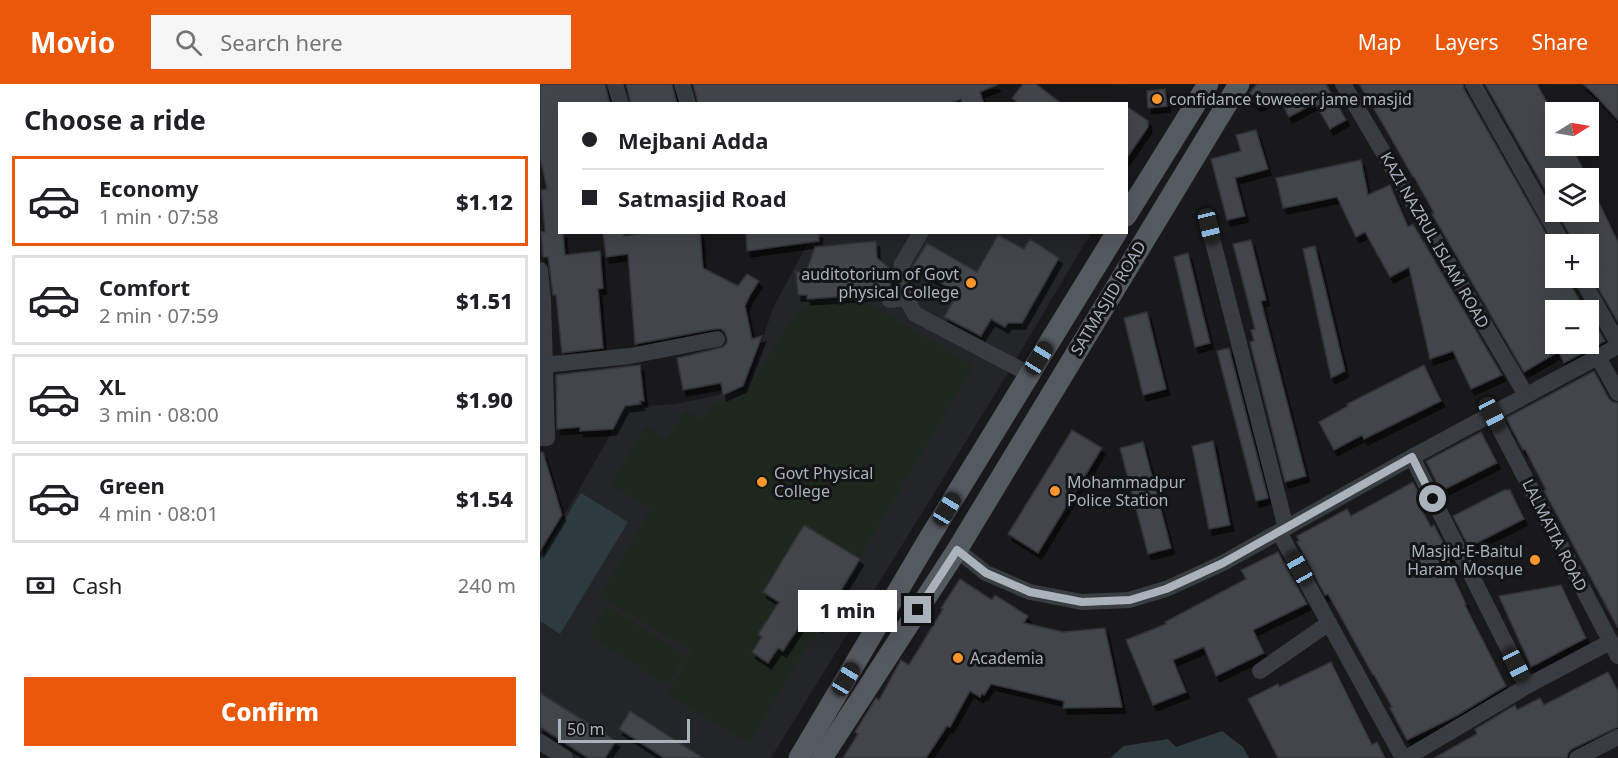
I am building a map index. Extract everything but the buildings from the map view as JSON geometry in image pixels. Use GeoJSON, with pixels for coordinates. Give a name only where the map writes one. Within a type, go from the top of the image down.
{"type":"FeatureCollection","features":[{"type":"Feature","properties":{"kind":"main road","name":"SATMASJID ROAD"},"geometry":{"type":"LineString","coordinates":[[1128,213],[1208,84]]}},
{"type":"Feature","properties":{"kind":"main road","name":"SATMASJID ROAD"},"geometry":{"type":"LineString","coordinates":[[822,758],[957,550],[1239,84]]}},
{"type":"Feature","properties":{"kind":"main road","name":"SATMASJID ROAD"},"geometry":{"type":"LineString","coordinates":[[799,758],[931,534],[1115,234]]}},
{"type":"Feature","properties":{"kind":"main road"},"geometry":{"type":"LineString","coordinates":[[931,534],[957,550]]}},
{"type":"Feature","properties":{"kind":"street"},"geometry":{"type":"LineString","coordinates":[[615,84],[620,102]]}},
{"type":"Feature","properties":{"kind":"street"},"geometry":{"type":"LineString","coordinates":[[682,84],[687,102]]}},
{"type":"Feature","properties":{"kind":"street","name":"KAZI NAZRUL ISLAM ROAD"},"geometry":{"type":"LineString","coordinates":[[1343,84],[1526,395]]}},
{"type":"Feature","properties":{"kind":"street"},"geometry":{"type":"LineString","coordinates":[[1473,84],[1557,234]]}},
{"type":"Feature","properties":{"kind":"street"},"geometry":{"type":"LineString","coordinates":[[1209,226],[1283,530],[1329,623],[1404,758],[1527,686],[1614,649]]}},
{"type":"Feature","properties":{"kind":"street"},"geometry":{"type":"LineString","coordinates":[[920,234],[902,264],[898,299],[915,314],[1029,374]]}},
{"type":"Feature","properties":{"kind":"street"},"geometry":{"type":"LineString","coordinates":[[540,270],[547,438],[540,438]]}},
{"type":"Feature","properties":{"kind":"street"},"geometry":{"type":"LineString","coordinates":[[957,550],[986,573],[1030,592],[1082,602],[1130,600],[1166,589],[1223,563],[1618,344],[1587,288]]}},
{"type":"Feature","properties":{"kind":"street"},"geometry":{"type":"LineString","coordinates":[[544,365],[630,356],[717,339]]}},
{"type":"Feature","properties":{"kind":"street"},"geometry":{"type":"LineString","coordinates":[[1598,357],[1618,393]]}},
{"type":"Feature","properties":{"kind":"street","name":"LALMATIA ROAD"},"geometry":{"type":"LineString","coordinates":[[1492,414],[1614,649]]}},
{"type":"Feature","properties":{"kind":"street"},"geometry":{"type":"LineString","coordinates":[[1412,457],[1527,686]]}},
{"type":"Feature","properties":{"kind":"street"},"geometry":{"type":"LineString","coordinates":[[1260,671],[1329,623]]}},
{"type":"Feature","properties":{"kind":"street"},"geometry":{"type":"LineString","coordinates":[[1577,758],[1618,737]]}},
{"type":"Feature","properties":{"kind":"street"},"geometry":{"type":"LineString","coordinates":[[540,742],[565,758]]}},
{"type":"Feature","properties":{"kind":"shaded area","name":"Govt Physical College"},"geometry":{"type":"Polygon","coordinates":[[[812,234],[1090,234],[1000,386],[771,758],[574,758],[540,735],[540,558],[626,407],[676,404],[746,389],[773,308],[812,234]]]}},
{"type":"Feature","properties":{"kind":"shaded area"},"geometry":{"type":"Polygon","coordinates":[[[811,301],[844,305],[855,301],[866,302],[973,366],[749,743],[667,694],[692,651],[600,596],[651,509],[611,484],[646,427],[667,440],[685,410],[703,421],[714,403],[744,397],[797,311],[806,308],[811,301]]]}},
{"type":"Feature","properties":{"kind":"shaded area"},"geometry":{"type":"Polygon","coordinates":[[[581,493],[628,522],[560,634],[540,621],[540,560],[581,493]]]}},
{"type":"Feature","properties":{"kind":"shaded area"},"geometry":{"type":"Polygon","coordinates":[[[607,606],[686,656],[667,685],[589,635],[607,606]]]}},
{"type":"Feature","properties":{"kind":"shaded area"},"geometry":{"type":"Polygon","coordinates":[[[1222,731],[1243,747],[1249,758],[1110,758],[1124,746],[1168,739],[1176,747],[1222,731]]]}},
{"type":"Feature","properties":{"kind":"place","name":"confidance toweeer jame masjid"},"geometry":{"type":"Point","coordinates":[1157,99]}},
{"type":"Feature","properties":{"kind":"place","name":"auditotorium of Govt physical College"},"geometry":{"type":"Point","coordinates":[971,283]}},
{"type":"Feature","properties":{"kind":"place","name":"Govt Physical College"},"geometry":{"type":"Point","coordinates":[762,482]}},
{"type":"Feature","properties":{"kind":"place","name":"Mohammadpur Police Station"},"geometry":{"type":"Point","coordinates":[1055,491]}},
{"type":"Feature","properties":{"kind":"place","name":"Masjid-E-Baitul Haram Mosque"},"geometry":{"type":"Point","coordinates":[1535,560]}},
{"type":"Feature","properties":{"kind":"place","name":"Academia"},"geometry":{"type":"Point","coordinates":[958,658]}},
{"type":"Feature","properties":{"kind":"route"},"geometry":{"type":"LineString","coordinates":[[918,610],[957,550],[986,573],[1030,592],[1082,602],[1130,600],[1166,589],[1223,563],[1412,457],[1433,499]]}}]}
